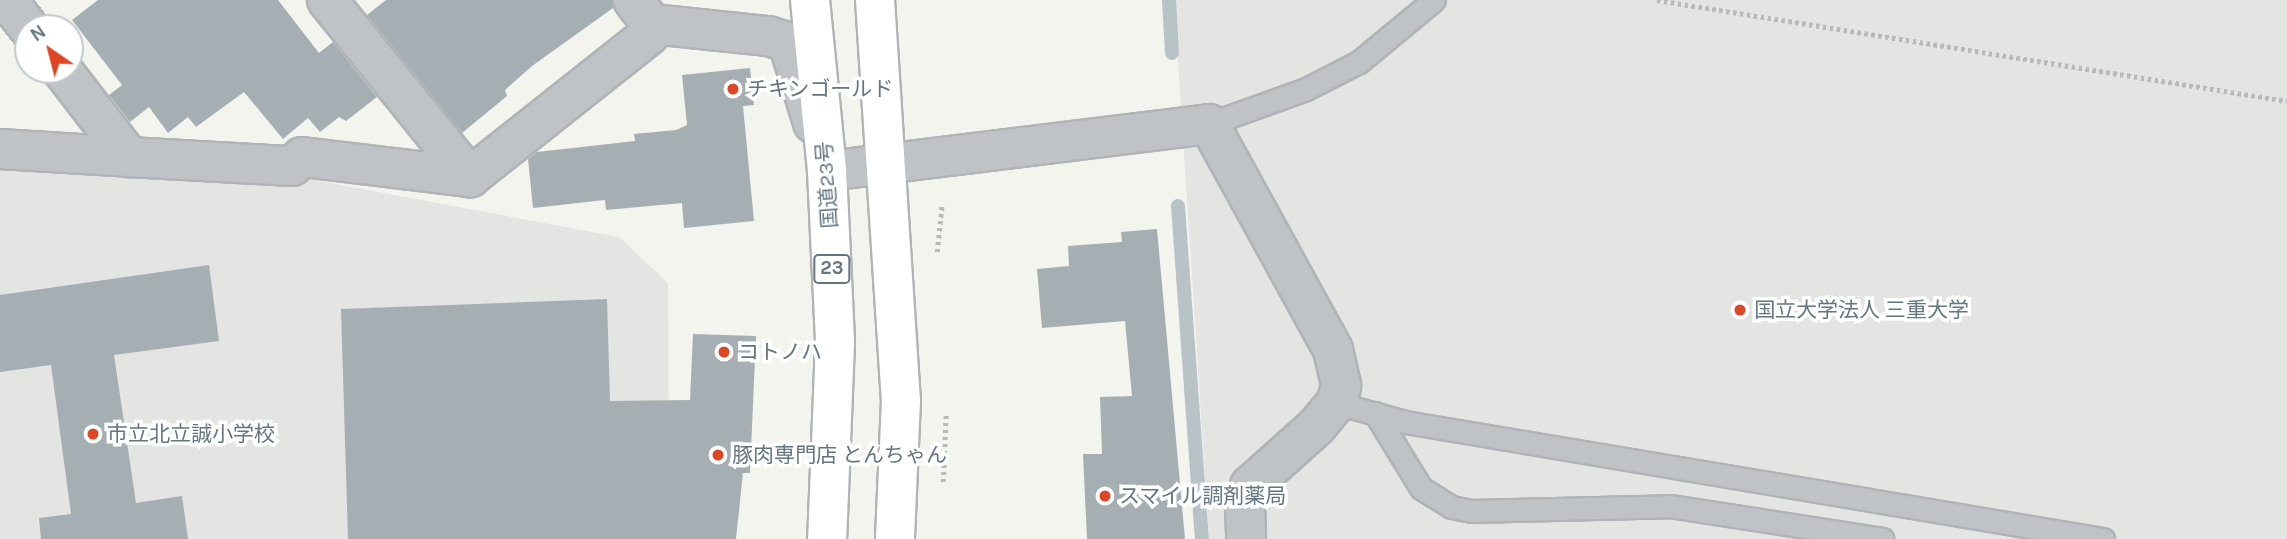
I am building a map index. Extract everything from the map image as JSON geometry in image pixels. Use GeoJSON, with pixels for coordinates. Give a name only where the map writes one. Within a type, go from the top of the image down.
{"type":"FeatureCollection","features":[{"type":"Feature","properties":{"kind":"highway","name":"国道23号"},"geometry":{"type":"LineString","coordinates":[[810,0],[827,171],[835,343],[827,539]]}},
{"type":"Feature","properties":{"kind":"highway"},"geometry":{"type":"LineString","coordinates":[[875,0],[888,165],[901,400],[895,539]]}},
{"type":"Feature","properties":{"kind":"street"},"geometry":{"type":"LineString","coordinates":[[7,0],[18,14]]}},
{"type":"Feature","properties":{"kind":"street"},"geometry":{"type":"LineString","coordinates":[[327,0],[470,177]]}},
{"type":"Feature","properties":{"kind":"street"},"geometry":{"type":"LineString","coordinates":[[0,149],[292,166],[302,157],[470,177],[649,35],[642,12],[788,42],[827,171],[1209,124],[1333,350],[1341,386],[1336,402],[1250,486],[1245,505],[1246,539]]}},
{"type":"Feature","properties":{"kind":"street"},"geometry":{"type":"LineString","coordinates":[[73,84],[129,157]]}},
{"type":"Feature","properties":{"kind":"lane"},"geometry":{"type":"LineString","coordinates":[[1209,124],[1306,89],[1359,62],[1434,0]]}},
{"type":"Feature","properties":{"kind":"lane"},"geometry":{"type":"LineString","coordinates":[[1336,402],[1405,422],[2103,539]]}},
{"type":"Feature","properties":{"kind":"lane"},"geometry":{"type":"LineString","coordinates":[[1376,413],[1421,488],[1451,507],[1471,512],[1670,506],[1882,539]]}},
{"type":"Feature","properties":{"kind":"path"},"geometry":{"type":"LineString","coordinates":[[1657,0],[2287,101]]}},
{"type":"Feature","properties":{"kind":"shaded area","name":"国立大学法人 三重大学"},"geometry":{"type":"Polygon","coordinates":[[[1174,0],[2287,0],[2287,539],[1209,539],[1174,0]]]}},
{"type":"Feature","properties":{"kind":"shaded area"},"geometry":{"type":"Polygon","coordinates":[[[0,166],[296,185],[309,179],[619,237],[668,283],[669,467],[634,539],[0,539],[0,166]]]}},
{"type":"Feature","properties":{"kind":"building"},"geometry":{"type":"Polygon","coordinates":[[[98,0],[278,0],[319,53],[333,42],[377,97],[346,121],[339,117],[320,132],[308,118],[283,139],[244,92],[196,127],[188,117],[168,133],[149,107],[130,122],[109,95],[122,85],[84,36],[84,14],[80,14],[98,0]]]}},
{"type":"Feature","properties":{"kind":"building"},"geometry":{"type":"Polygon","coordinates":[[[386,0],[612,0],[613,8],[532,66],[505,90],[507,96],[462,133],[367,15],[386,0]]]}},
{"type":"Feature","properties":{"kind":"building"},"geometry":{"type":"Polygon","coordinates":[[[750,68],[754,105],[743,106],[754,221],[684,228],[682,203],[606,210],[605,200],[533,208],[528,159],[537,152],[635,141],[634,134],[676,130],[687,125],[682,75],[750,68]]]}},
{"type":"Feature","properties":{"kind":"building"},"geometry":{"type":"Polygon","coordinates":[[[1157,229],[1185,539],[1087,539],[1083,454],[1102,454],[1100,397],[1132,396],[1125,321],[1042,328],[1037,269],[1069,266],[1068,246],[1122,242],[1121,232],[1157,229]]]}},
{"type":"Feature","properties":{"kind":"building","name":"市立北立誠小学校"},"geometry":{"type":"Polygon","coordinates":[[[209,265],[219,341],[114,355],[136,503],[182,496],[188,539],[41,539],[39,518],[71,514],[51,365],[0,372],[0,295],[209,265]]]}},
{"type":"Feature","properties":{"kind":"building"},"geometry":{"type":"Polygon","coordinates":[[[607,299],[610,401],[690,400],[693,334],[756,336],[750,473],[743,473],[736,539],[348,539],[341,309],[607,299]]]}},
{"type":"Feature","properties":{"kind":"waterway"},"geometry":{"type":"LineString","coordinates":[[1169,0],[1172,53]]}},
{"type":"Feature","properties":{"kind":"waterway"},"geometry":{"type":"LineString","coordinates":[[1178,206],[1202,539]]}},
{"type":"Feature","properties":{"kind":"place","name":"チキンゴールド"},"geometry":{"type":"Point","coordinates":[733,89]}},
{"type":"Feature","properties":{"kind":"place","name":"国立大学法人 三重大学"},"geometry":{"type":"Point","coordinates":[1740,310]}},
{"type":"Feature","properties":{"kind":"place","name":"コトノハ"},"geometry":{"type":"Point","coordinates":[724,352]}},
{"type":"Feature","properties":{"kind":"place","name":"市立北立誠小学校"},"geometry":{"type":"Point","coordinates":[93,434]}},
{"type":"Feature","properties":{"kind":"place","name":"豚肉専門店 とんちゃん"},"geometry":{"type":"Point","coordinates":[718,455]}},
{"type":"Feature","properties":{"kind":"place","name":"スマイル調剤薬局"},"geometry":{"type":"Point","coordinates":[1105,496]}}]}
